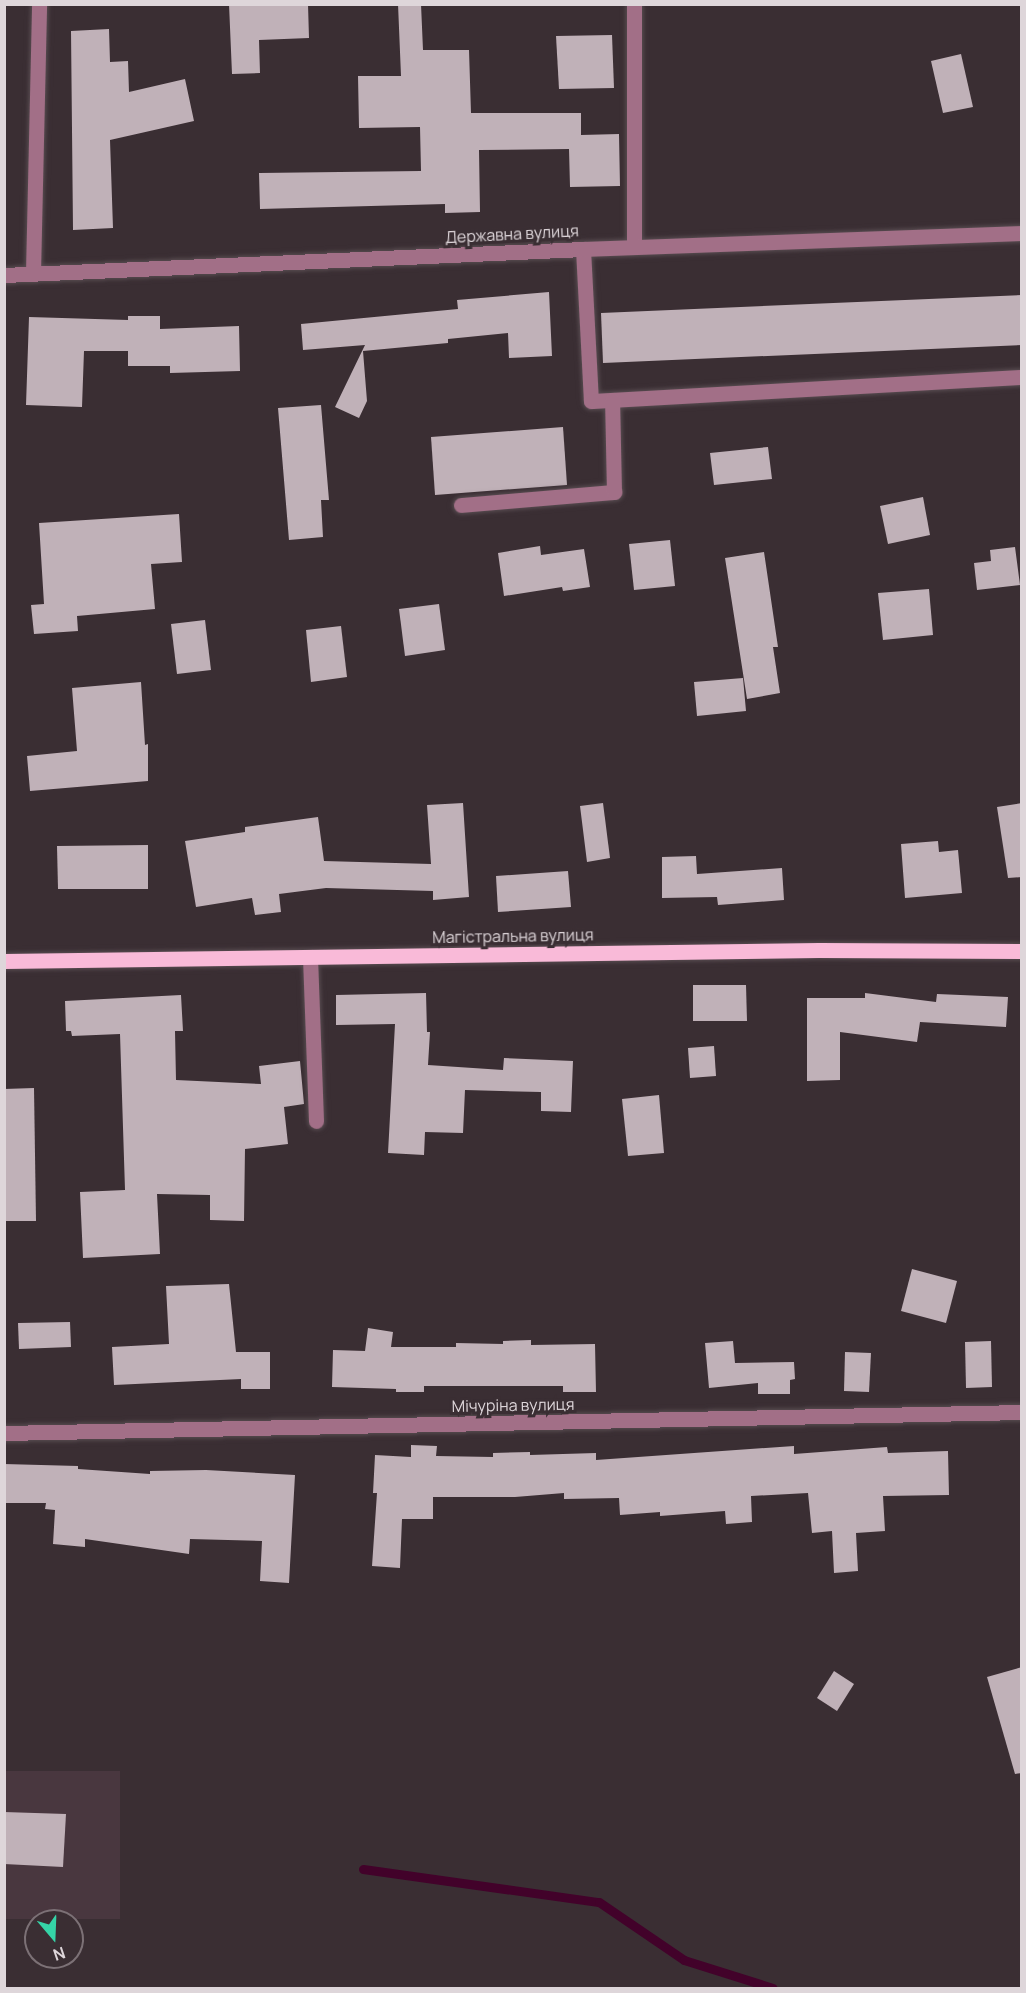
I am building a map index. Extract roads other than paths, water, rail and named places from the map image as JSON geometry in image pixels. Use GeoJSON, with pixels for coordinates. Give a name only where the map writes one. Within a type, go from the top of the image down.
{"type":"FeatureCollection","features":[{"type":"Feature","properties":{"kind":"main road","name":"Магістральна вулиця"},"geometry":{"type":"LineString","coordinates":[[4,961],[819,950],[1022,951]]}},
{"type":"Feature","properties":{"kind":"street"},"geometry":{"type":"LineString","coordinates":[[33,273],[39,4]]}},
{"type":"Feature","properties":{"kind":"street"},"geometry":{"type":"LineString","coordinates":[[634,4],[634,247]]}},
{"type":"Feature","properties":{"kind":"street","name":"Державна вулиця"},"geometry":{"type":"LineString","coordinates":[[4,275],[583,249],[1022,233]]}},
{"type":"Feature","properties":{"kind":"street"},"geometry":{"type":"LineString","coordinates":[[583,249],[591,401],[1021,377]]}},
{"type":"Feature","properties":{"kind":"street"},"geometry":{"type":"LineString","coordinates":[[461,505],[614,492],[612,400]]}},
{"type":"Feature","properties":{"kind":"street"},"geometry":{"type":"LineString","coordinates":[[310,957],[316,1121]]}},
{"type":"Feature","properties":{"kind":"street","name":"Мічуріна вулиця"},"geometry":{"type":"LineString","coordinates":[[4,1433],[1022,1412]]}},
{"type":"Feature","properties":{"kind":"waterway"},"geometry":{"type":"LineString","coordinates":[[363,1869],[599,1902],[684,1960],[773,1988]]}}]}
